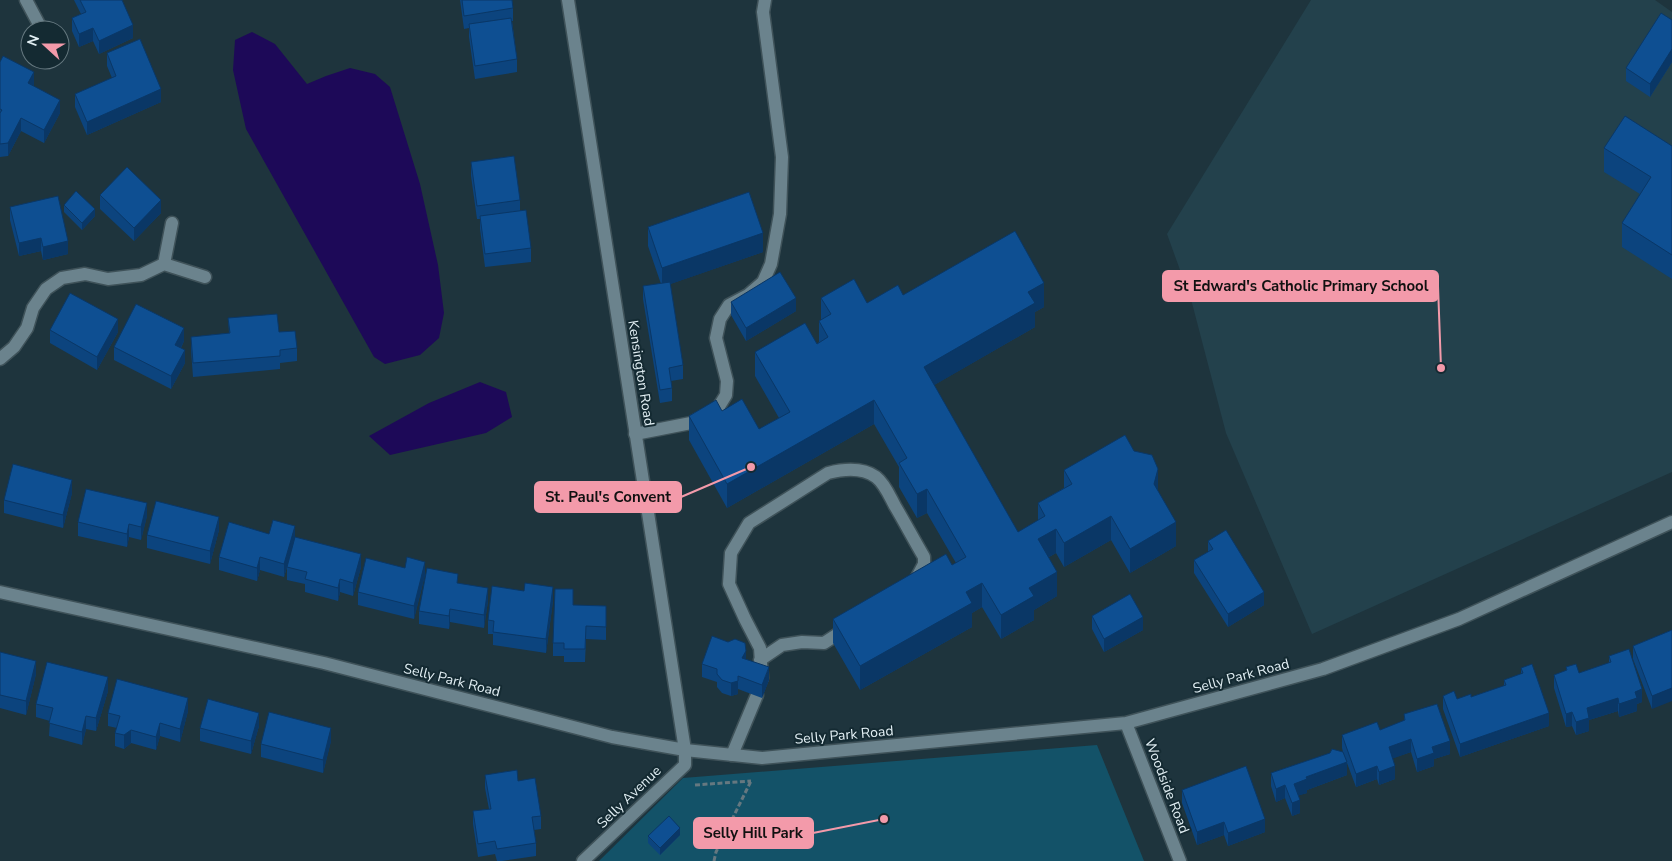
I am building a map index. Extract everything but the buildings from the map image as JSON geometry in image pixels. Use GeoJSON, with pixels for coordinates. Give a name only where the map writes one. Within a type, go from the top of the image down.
{"type":"FeatureCollection","features":[{"type":"Feature","properties":{"kind":"street"},"geometry":{"type":"LineString","coordinates":[[26,0],[37,20]]}},
{"type":"Feature","properties":{"kind":"street","name":"Kensington Road"},"geometry":{"type":"LineString","coordinates":[[568,0],[685,750]]}},
{"type":"Feature","properties":{"kind":"street"},"geometry":{"type":"LineString","coordinates":[[635,434],[691,423],[718,408],[726,395],[727,381],[716,338],[720,319],[729,306],[763,282],[771,264],[780,214],[782,157],[763,12],[765,0]]}},
{"type":"Feature","properties":{"kind":"street"},"geometry":{"type":"LineString","coordinates":[[164,264],[172,223]]}},
{"type":"Feature","properties":{"kind":"street"},"geometry":{"type":"LineString","coordinates":[[0,359],[14,347],[27,328],[33,308],[46,289],[62,278],[85,274],[108,279],[141,275],[164,264],[205,277]]}},
{"type":"Feature","properties":{"kind":"street"},"geometry":{"type":"LineString","coordinates":[[762,678],[760,648],[729,584],[731,553],[749,523],[828,473],[843,469],[866,472],[877,478],[885,488],[924,557],[924,564],[916,580],[907,589]]}},
{"type":"Feature","properties":{"kind":"street","name":"Selly Park Road"},"geometry":{"type":"LineString","coordinates":[[0,592],[324,663],[612,737],[685,750],[762,758],[1126,723],[1323,669],[1459,619],[1672,522]]}},
{"type":"Feature","properties":{"kind":"street"},"geometry":{"type":"LineString","coordinates":[[760,660],[782,645],[802,642],[824,643],[858,622]]}},
{"type":"Feature","properties":{"kind":"street"},"geometry":{"type":"LineString","coordinates":[[732,755],[757,696]]}},
{"type":"Feature","properties":{"kind":"street","name":"Woodside Road"},"geometry":{"type":"LineString","coordinates":[[1126,723],[1180,861]]}},
{"type":"Feature","properties":{"kind":"street","name":"Selly Avenue"},"geometry":{"type":"LineString","coordinates":[[583,861],[684,765],[685,750]]}},
{"type":"Feature","properties":{"kind":"path"},"geometry":{"type":"LineString","coordinates":[[714,861],[716,852],[762,758]]}},
{"type":"Feature","properties":{"kind":"path"},"geometry":{"type":"LineString","coordinates":[[689,786],[751,781]]}},
{"type":"Feature","properties":{"kind":"shaded area"},"geometry":{"type":"Polygon","coordinates":[[[1311,0],[1655,0],[1672,12],[1672,472],[1312,634],[1226,433],[1192,303],[1167,234],[1311,0]]]}},
{"type":"Feature","properties":{"kind":"shaded area"},"geometry":{"type":"Polygon","coordinates":[[[252,32],[275,44],[307,84],[350,68],[375,74],[390,87],[420,184],[438,265],[444,313],[439,338],[420,355],[385,364],[374,357],[246,129],[233,70],[235,40],[252,32]]]}},
{"type":"Feature","properties":{"kind":"shaded area"},"geometry":{"type":"Polygon","coordinates":[[[480,382],[506,392],[512,417],[486,433],[390,455],[369,436],[429,403],[480,382]]]}},
{"type":"Feature","properties":{"kind":"shaded area"},"geometry":{"type":"Polygon","coordinates":[[[1097,745],[1144,861],[599,861],[683,778],[1097,745]]]}},
{"type":"Feature","properties":{"kind":"place","name":"St Edward's Catholic Primary School"},"geometry":{"type":"Point","coordinates":[1441,368]}},
{"type":"Feature","properties":{"kind":"place","name":"St. Paul's Convent"},"geometry":{"type":"Point","coordinates":[751,467]}},
{"type":"Feature","properties":{"kind":"place","name":"Selly Hill Park"},"geometry":{"type":"Point","coordinates":[884,819]}}]}
